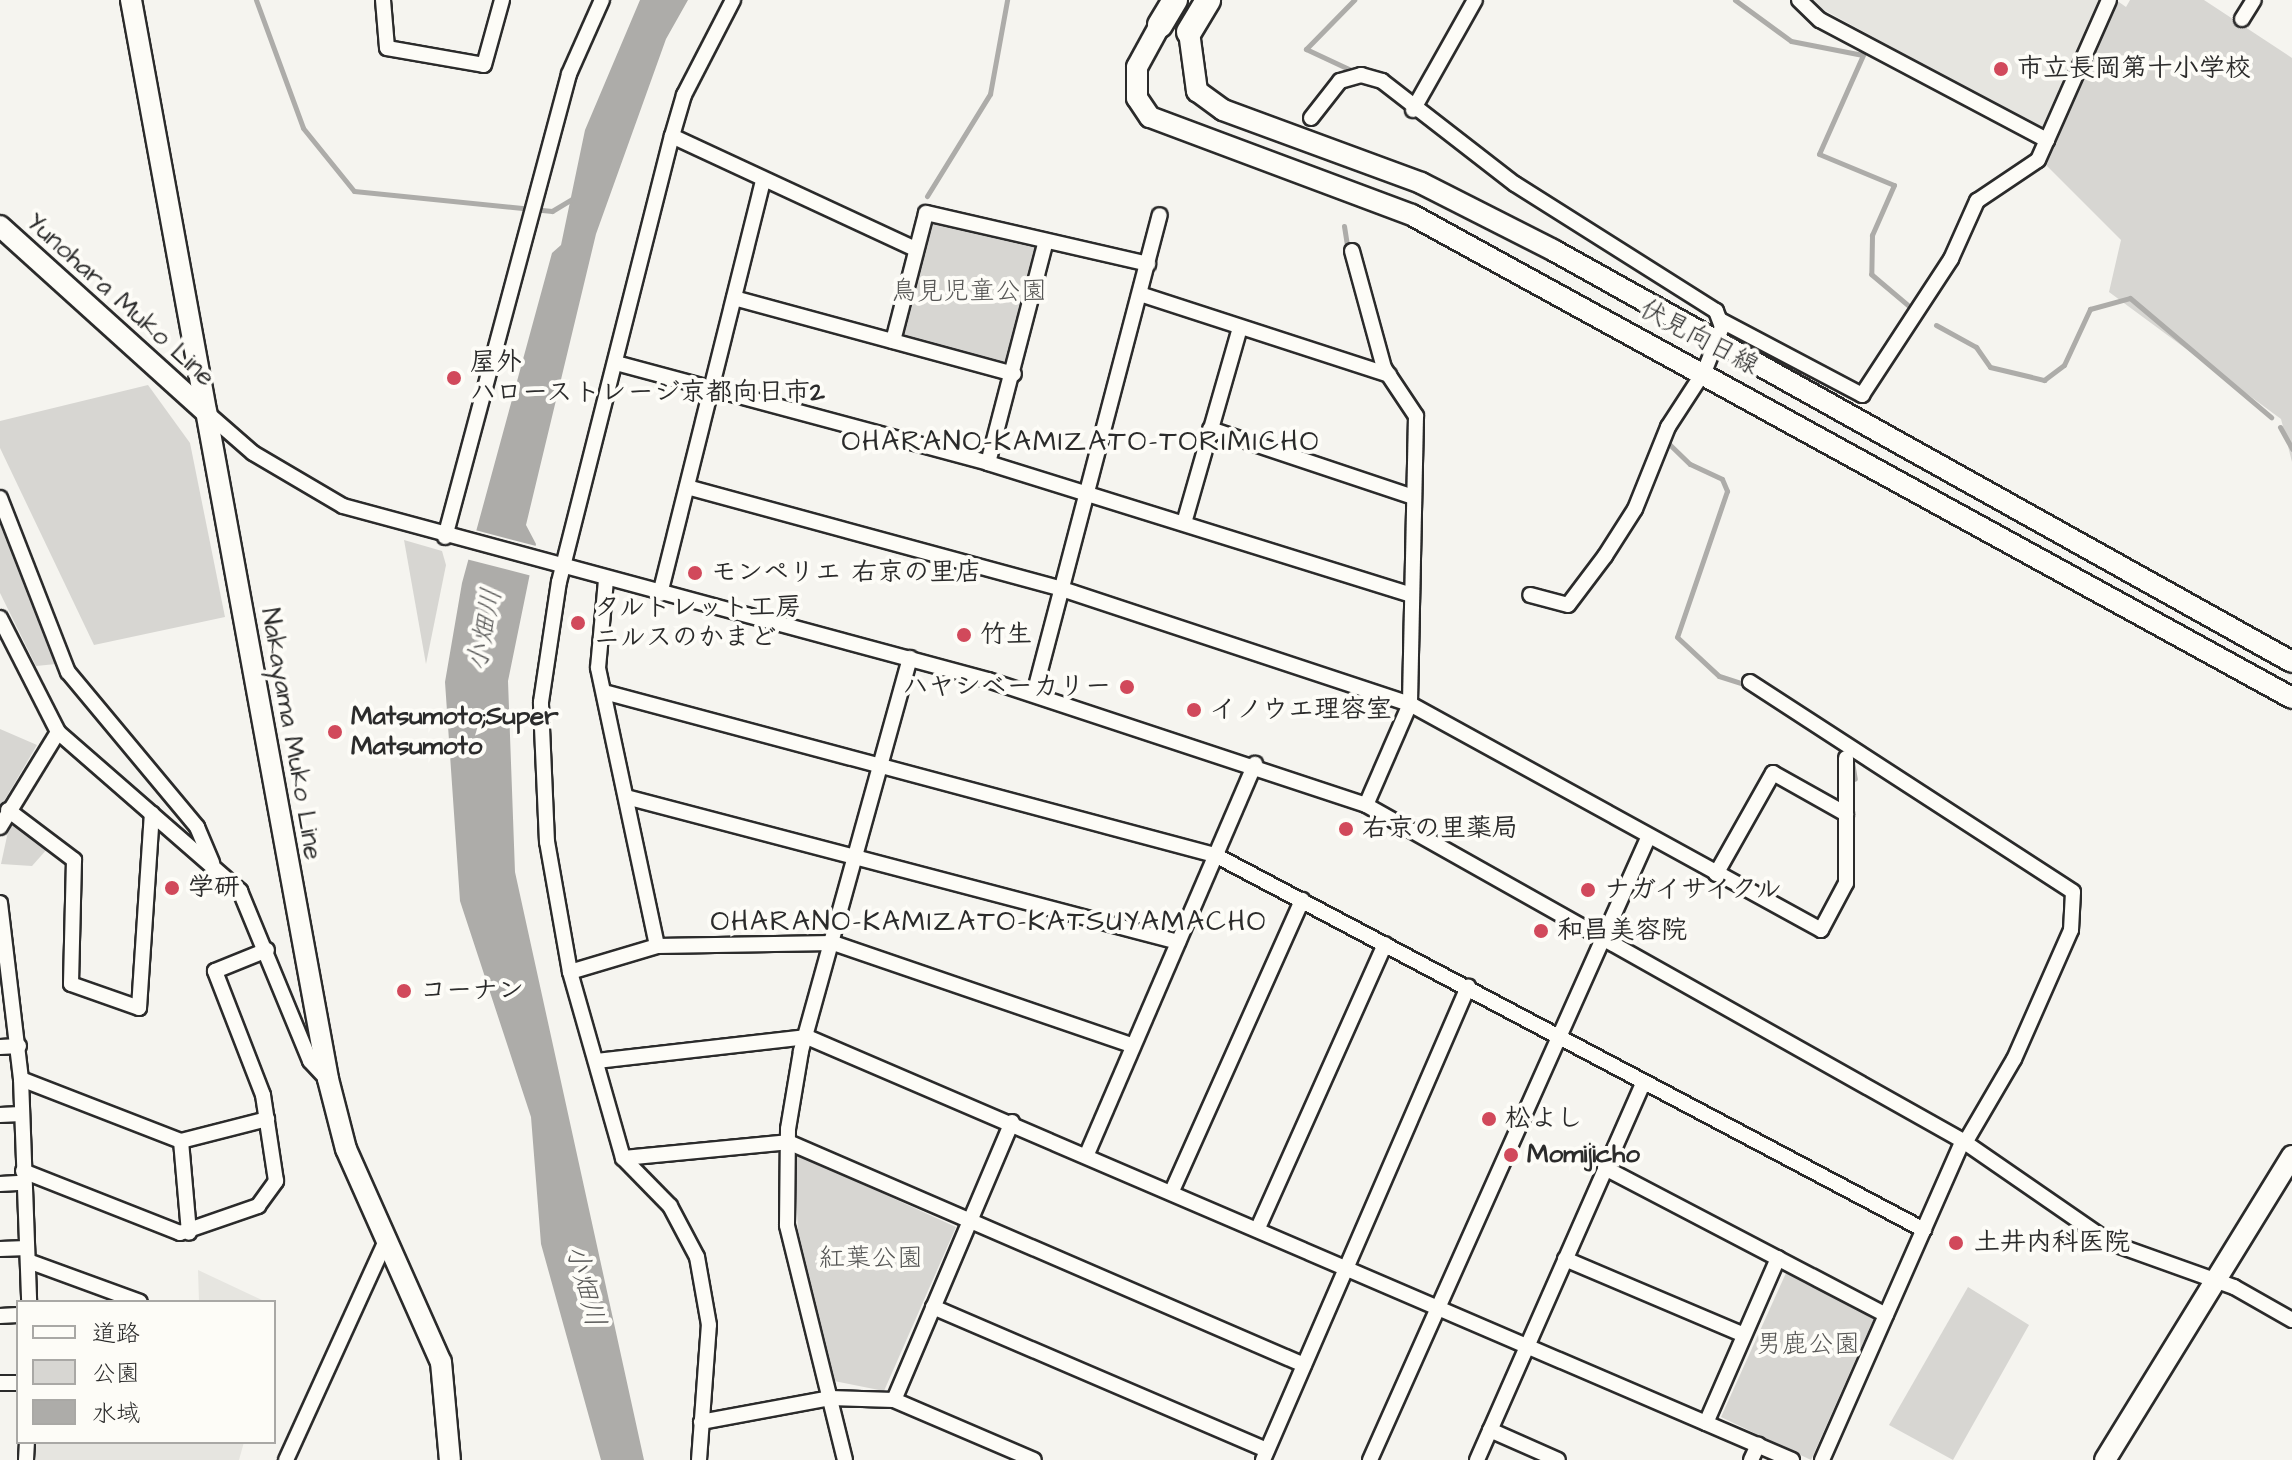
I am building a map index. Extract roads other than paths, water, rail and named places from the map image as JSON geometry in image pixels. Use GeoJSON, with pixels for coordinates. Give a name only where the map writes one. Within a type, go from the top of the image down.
{"type":"FeatureCollection","features":[{"type":"Feature","properties":{"kind":"main road"},"geometry":{"type":"LineString","coordinates":[[1160,25],[1175,0]]}},
{"type":"Feature","properties":{"kind":"main road"},"geometry":{"type":"LineString","coordinates":[[1189,32],[1208,0]]}},
{"type":"Feature","properties":{"kind":"street","name":"Nakayama Muko Line"},"geometry":{"type":"LineString","coordinates":[[131,0],[328,1079],[346,1149],[441,1362],[450,1460]]}},
{"type":"Feature","properties":{"kind":"street"},"geometry":{"type":"LineString","coordinates":[[383,0],[387,48],[484,65],[502,0]]}},
{"type":"Feature","properties":{"kind":"street"},"geometry":{"type":"LineString","coordinates":[[450,539],[530,213],[569,73],[602,0]]}},
{"type":"Feature","properties":{"kind":"street"},"geometry":{"type":"LineString","coordinates":[[699,1460],[709,1325],[697,1257],[670,1206],[623,1158],[570,972],[547,842],[541,745],[543,687],[559,567],[616,363],[684,95],[733,0]]}},
{"type":"Feature","properties":{"kind":"street"},"geometry":{"type":"LineString","coordinates":[[1413,110],[1475,0]]}},
{"type":"Feature","properties":{"kind":"street"},"geometry":{"type":"LineString","coordinates":[[1799,0],[1820,20],[2047,140]]}},
{"type":"Feature","properties":{"kind":"street"},"geometry":{"type":"LineString","coordinates":[[1311,118],[1340,81],[1361,75],[1382,81],[1413,110],[1718,330],[1862,395],[1951,259],[1977,201],[2038,160],[2109,0]]}},
{"type":"Feature","properties":{"kind":"street"},"geometry":{"type":"LineString","coordinates":[[2242,19],[2254,0]]}},
{"type":"Feature","properties":{"kind":"street","name":"伏見向日線"},"geometry":{"type":"LineString","coordinates":[[1160,25],[1137,67],[1137,98],[1150,117],[1412,215],[1705,370],[2292,698]]}},
{"type":"Feature","properties":{"kind":"street","name":"伏見向日線"},"geometry":{"type":"LineString","coordinates":[[1189,32],[1197,91],[1223,110],[1421,183],[1718,330],[2292,662]]}},
{"type":"Feature","properties":{"kind":"street"},"geometry":{"type":"LineString","coordinates":[[672,136],[763,181],[915,249]]}},
{"type":"Feature","properties":{"kind":"street"},"geometry":{"type":"LineString","coordinates":[[660,594],[763,181]]}},
{"type":"Feature","properties":{"kind":"street"},"geometry":{"type":"LineString","coordinates":[[893,341],[926,213],[1148,264]]}},
{"type":"Feature","properties":{"kind":"street"},"geometry":{"type":"LineString","coordinates":[[1034,694],[1160,215]]}},
{"type":"Feature","properties":{"kind":"street","name":"Yunohara Muko Line"},"geometry":{"type":"LineString","coordinates":[[0,226],[206,412]]}},
{"type":"Feature","properties":{"kind":"street"},"geometry":{"type":"LineString","coordinates":[[988,463],[1014,374],[1046,241]]}},
{"type":"Feature","properties":{"kind":"street"},"geometry":{"type":"LineString","coordinates":[[1352,251],[1389,375],[1416,416],[1410,704],[1366,805]]}},
{"type":"Feature","properties":{"kind":"street"},"geometry":{"type":"LineString","coordinates":[[1140,294],[1389,375]]}},
{"type":"Feature","properties":{"kind":"street"},"geometry":{"type":"LineString","coordinates":[[734,298],[1014,374]]}},
{"type":"Feature","properties":{"kind":"street"},"geometry":{"type":"LineString","coordinates":[[1184,523],[1240,328]]}},
{"type":"Feature","properties":{"kind":"street"},"geometry":{"type":"LineString","coordinates":[[1530,595],[1568,605],[1635,509],[1668,427],[1705,370],[1718,330]]}},
{"type":"Feature","properties":{"kind":"street"},"geometry":{"type":"LineString","coordinates":[[616,363],[988,463],[1411,595]]}},
{"type":"Feature","properties":{"kind":"street"},"geometry":{"type":"LineString","coordinates":[[206,412],[309,489],[450,539],[910,658],[1034,694],[1255,764],[1366,805],[1964,1142],[2111,1243],[2213,1279],[2292,1320]]}},
{"type":"Feature","properties":{"kind":"street"},"geometry":{"type":"LineString","coordinates":[[1210,429],[1413,497]]}},
{"type":"Feature","properties":{"kind":"street"},"geometry":{"type":"LineString","coordinates":[[687,487],[1062,589],[1410,704],[1648,838],[1821,930],[1846,883],[1846,758]]}},
{"type":"Feature","properties":{"kind":"street"},"geometry":{"type":"LineString","coordinates":[[0,498],[68,672],[197,827],[214,867]]}},
{"type":"Feature","properties":{"kind":"street"},"geometry":{"type":"LineString","coordinates":[[606,580],[597,656],[657,946]]}},
{"type":"Feature","properties":{"kind":"street"},"geometry":{"type":"LineString","coordinates":[[0,618],[58,732],[240,891],[267,950],[310,1061],[328,1079]]}},
{"type":"Feature","properties":{"kind":"street"},"geometry":{"type":"LineString","coordinates":[[845,1460],[787,1225],[788,1142],[807,1037],[910,658]]}},
{"type":"Feature","properties":{"kind":"street"},"geometry":{"type":"LineString","coordinates":[[1750,682],[2073,892],[2071,930],[2014,1059],[1964,1142],[1822,1460]]}},
{"type":"Feature","properties":{"kind":"street"},"geometry":{"type":"LineString","coordinates":[[604,692],[1215,855],[1924,1230]]}},
{"type":"Feature","properties":{"kind":"street"},"geometry":{"type":"LineString","coordinates":[[0,827],[58,732]]}},
{"type":"Feature","properties":{"kind":"street"},"geometry":{"type":"LineString","coordinates":[[1087,1154],[1255,764]]}},
{"type":"Feature","properties":{"kind":"street"},"geometry":{"type":"LineString","coordinates":[[1716,874],[1773,773],[1846,814]]}},
{"type":"Feature","properties":{"kind":"street"},"geometry":{"type":"LineString","coordinates":[[626,797],[1178,942]]}},
{"type":"Feature","properties":{"kind":"street"},"geometry":{"type":"LineString","coordinates":[[8,810],[74,860],[71,984],[139,1008],[152,813]]}},
{"type":"Feature","properties":{"kind":"street"},"geometry":{"type":"LineString","coordinates":[[1370,1460],[1599,935],[1648,838]]}},
{"type":"Feature","properties":{"kind":"street"},"geometry":{"type":"LineString","coordinates":[[1172,1191],[1302,900]]}},
{"type":"Feature","properties":{"kind":"street"},"geometry":{"type":"LineString","coordinates":[[0,903],[2,980],[19,1046],[29,1300]]}},
{"type":"Feature","properties":{"kind":"street"},"geometry":{"type":"LineString","coordinates":[[570,972],[657,946],[833,943],[1133,1046]]}},
{"type":"Feature","properties":{"kind":"street"},"geometry":{"type":"LineString","coordinates":[[1258,1228],[1385,944]]}},
{"type":"Feature","properties":{"kind":"street"},"geometry":{"type":"LineString","coordinates":[[0,1184],[23,1177],[189,1233],[258,1206],[276,1181],[267,1119],[215,971],[267,950]]}},
{"type":"Feature","properties":{"kind":"street"},"geometry":{"type":"LineString","coordinates":[[933,1307],[1265,1455],[1468,987]]}},
{"type":"Feature","properties":{"kind":"street"},"geometry":{"type":"LineString","coordinates":[[597,1061],[807,1037],[1087,1154],[1792,1460]]}},
{"type":"Feature","properties":{"kind":"street"},"geometry":{"type":"LineString","coordinates":[[0,1047],[19,1046]]}},
{"type":"Feature","properties":{"kind":"street"},"geometry":{"type":"LineString","coordinates":[[21,1079],[181,1141],[267,1119]]}},
{"type":"Feature","properties":{"kind":"street"},"geometry":{"type":"LineString","coordinates":[[1477,1460],[1643,1083]]}},
{"type":"Feature","properties":{"kind":"street"},"geometry":{"type":"LineString","coordinates":[[0,1115],[21,1114]]}},
{"type":"Feature","properties":{"kind":"street"},"geometry":{"type":"LineString","coordinates":[[894,1400],[1012,1122]]}},
{"type":"Feature","properties":{"kind":"street"},"geometry":{"type":"LineString","coordinates":[[181,1141],[189,1233]]}},
{"type":"Feature","properties":{"kind":"street"},"geometry":{"type":"LineString","coordinates":[[623,1158],[788,1142],[971,1217],[1304,1365]]}},
{"type":"Feature","properties":{"kind":"street"},"geometry":{"type":"LineString","coordinates":[[2105,1460],[2213,1279],[2292,1156]]}},
{"type":"Feature","properties":{"kind":"street"},"geometry":{"type":"LineString","coordinates":[[1605,1168],[1886,1315]]}},
{"type":"Feature","properties":{"kind":"street"},"geometry":{"type":"LineString","coordinates":[[286,1460],[386,1241]]}},
{"type":"Feature","properties":{"kind":"street"},"geometry":{"type":"LineString","coordinates":[[0,1249],[28,1254],[135,1300]]}},
{"type":"Feature","properties":{"kind":"street"},"geometry":{"type":"LineString","coordinates":[[1706,1423],[1778,1258]]}},
{"type":"Feature","properties":{"kind":"street"},"geometry":{"type":"LineString","coordinates":[[1565,1259],[1744,1335]]}},
{"type":"Feature","properties":{"kind":"street"},"geometry":{"type":"LineString","coordinates":[[701,1422],[830,1398],[894,1400],[1034,1460]]}},
{"type":"Feature","properties":{"kind":"street"},"geometry":{"type":"LineString","coordinates":[[1490,1430],[1558,1460]]}},
{"type":"Feature","properties":{"kind":"street"},"geometry":{"type":"LineString","coordinates":[[1751,1460],[1758,1445]]}},
{"type":"Feature","properties":{"kind":"water","name":"小畑川"},"geometry":{"type":"Polygon","coordinates":[[[640,0],[688,0],[666,39],[596,234],[526,525],[536,544],[508,681],[515,872],[644,1460],[601,1460],[541,1244],[531,1117],[460,901],[445,682],[462,583],[552,253],[561,245],[585,130],[640,0]]]}},
{"type":"Feature","properties":{"kind":"waterway"},"geometry":{"type":"LineString","coordinates":[[256,0],[303,128],[354,191],[552,211],[572,199]]}},
{"type":"Feature","properties":{"kind":"waterway"},"geometry":{"type":"LineString","coordinates":[[927,196],[990,94],[1007,0]]}},
{"type":"Feature","properties":{"kind":"waterway"},"geometry":{"type":"LineString","coordinates":[[1353,71],[1306,49],[1354,0]]}},
{"type":"Feature","properties":{"kind":"waterway"},"geometry":{"type":"LineString","coordinates":[[1735,0],[1791,41],[1863,55],[1819,154],[1894,185],[1872,235],[1871,274],[1910,307]]}},
{"type":"Feature","properties":{"kind":"waterway"},"geometry":{"type":"LineString","coordinates":[[1344,226],[1347,245]]}},
{"type":"Feature","properties":{"kind":"waterway"},"geometry":{"type":"LineString","coordinates":[[1936,325],[1976,347],[1990,367],[2044,380],[2064,365],[2090,309],[2130,298],[2271,417]]}},
{"type":"Feature","properties":{"kind":"waterway"},"geometry":{"type":"LineString","coordinates":[[2280,427],[2292,449]]}},
{"type":"Feature","properties":{"kind":"waterway"},"geometry":{"type":"LineString","coordinates":[[1666,441],[1690,464],[1722,479],[1727,491],[1677,637],[1719,676],[1747,685]]}},
{"type":"Feature","properties":{"kind":"waterway"},"geometry":{"type":"LineString","coordinates":[[1851,755],[1855,779]]}},
{"type":"Feature","properties":{"kind":"place","name":"市立長岡第十小学校"},"geometry":{"type":"Point","coordinates":[2001,69]}},
{"type":"Feature","properties":{"kind":"place","name":"屋外 ハローストレージ京都向日市2"},"geometry":{"type":"Point","coordinates":[454,378]}},
{"type":"Feature","properties":{"kind":"place","name":"モンペリエ 右京の里店"},"geometry":{"type":"Point","coordinates":[695,573]}},
{"type":"Feature","properties":{"kind":"place","name":"タルトレット工房 ニルスのかまど"},"geometry":{"type":"Point","coordinates":[578,623]}},
{"type":"Feature","properties":{"kind":"place","name":"竹生"},"geometry":{"type":"Point","coordinates":[964,635]}},
{"type":"Feature","properties":{"kind":"place","name":"ハヤシベーカリー"},"geometry":{"type":"Point","coordinates":[1127,687]}},
{"type":"Feature","properties":{"kind":"place","name":"イノウエ理容室"},"geometry":{"type":"Point","coordinates":[1194,710]}},
{"type":"Feature","properties":{"kind":"place","name":"Matsumoto;Super Matsumoto"},"geometry":{"type":"Point","coordinates":[335,732]}},
{"type":"Feature","properties":{"kind":"place","name":"右京の里薬局"},"geometry":{"type":"Point","coordinates":[1346,829]}},
{"type":"Feature","properties":{"kind":"place","name":"学研"},"geometry":{"type":"Point","coordinates":[172,888]}},
{"type":"Feature","properties":{"kind":"place","name":"ナガイサイクル"},"geometry":{"type":"Point","coordinates":[1588,890]}},
{"type":"Feature","properties":{"kind":"place","name":"和昌美容院"},"geometry":{"type":"Point","coordinates":[1541,931]}},
{"type":"Feature","properties":{"kind":"place","name":"コーナン"},"geometry":{"type":"Point","coordinates":[404,991]}},
{"type":"Feature","properties":{"kind":"place","name":"松よし"},"geometry":{"type":"Point","coordinates":[1489,1119]}},
{"type":"Feature","properties":{"kind":"place","name":"Momijicho"},"geometry":{"type":"Point","coordinates":[1511,1155]}},
{"type":"Feature","properties":{"kind":"place","name":"土井内科医院"},"geometry":{"type":"Point","coordinates":[1956,1243]}},
{"type":"Feature","properties":{"kind":"district","name":"OHARANO-KAMIZATO-TORIMICHO"},"geometry":{"type":"Point","coordinates":[1081,442]}},
{"type":"Feature","properties":{"kind":"district","name":"OHARANO-KAMIZATO-KATSUYAMACHO"},"geometry":{"type":"Point","coordinates":[989,922]}},
{"type":"Feature","properties":{"kind":"park label","name":"鳥見児童公園"},"geometry":{"type":"Point","coordinates":[969,292]}},
{"type":"Feature","properties":{"kind":"park label","name":"紅葉公園"},"geometry":{"type":"Point","coordinates":[871,1259]}},
{"type":"Feature","properties":{"kind":"park label","name":"男鹿公園"},"geometry":{"type":"Point","coordinates":[1808,1345]}}]}
